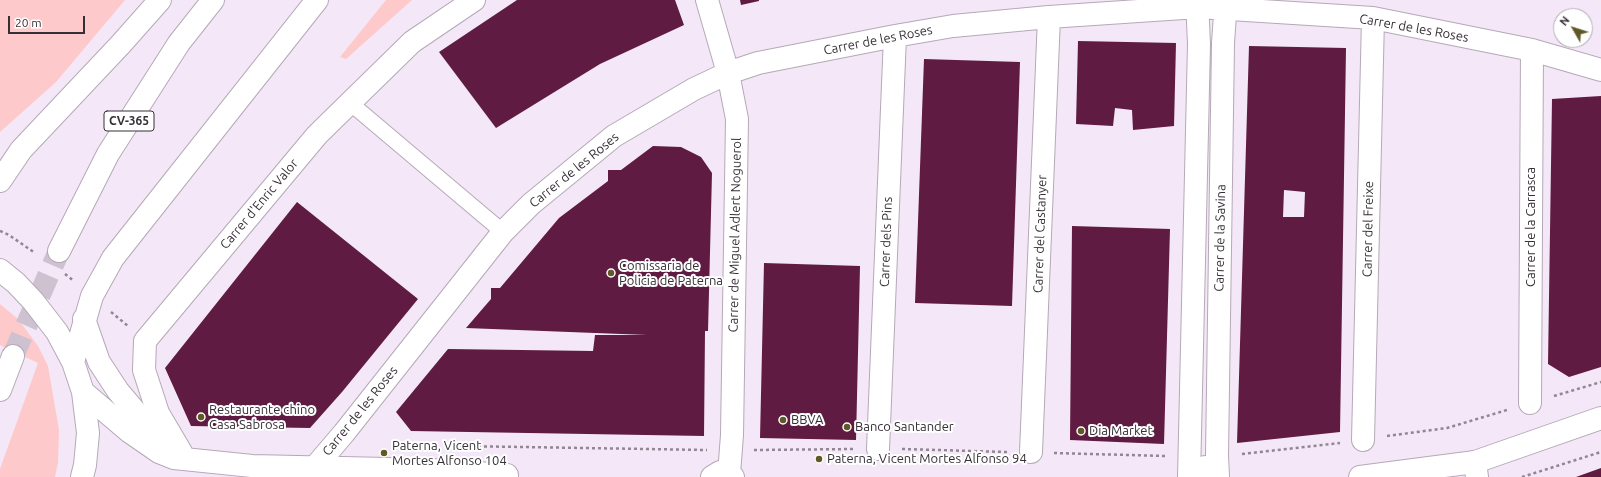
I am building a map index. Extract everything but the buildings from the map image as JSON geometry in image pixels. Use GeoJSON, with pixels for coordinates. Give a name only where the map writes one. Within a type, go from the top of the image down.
{"type":"FeatureCollection","features":[{"type":"Feature","properties":{"kind":"street"},"geometry":{"type":"LineString","coordinates":[[0,181],[21,150],[121,44],[160,0]]}},
{"type":"Feature","properties":{"kind":"street","name":"CV-365"},"geometry":{"type":"LineString","coordinates":[[59,251],[108,154],[179,43],[213,0]]}},
{"type":"Feature","properties":{"kind":"street"},"geometry":{"type":"LineString","coordinates":[[73,362],[84,319],[92,296],[113,258],[317,0]]}},
{"type":"Feature","properties":{"kind":"street","name":"Carrer d'Enric Valor"},"geometry":{"type":"LineString","coordinates":[[187,456],[158,412],[144,370],[145,341],[316,135],[348,102],[412,42],[474,0]]}},
{"type":"Feature","properties":{"kind":"street","name":"Carrer de Miguel Adlert Noguerol"},"geometry":{"type":"LineString","coordinates":[[707,0],[728,73],[737,119],[731,450],[724,476]]}},
{"type":"Feature","properties":{"kind":"street","name":"Carrer de les Roses"},"geometry":{"type":"LineString","coordinates":[[315,467],[344,433],[503,232],[530,204],[614,136],[694,89],[728,73],[758,64],[895,36],[953,26],[1198,3],[1225,4],[1373,18],[1532,50],[1601,70]]}},
{"type":"Feature","properties":{"kind":"street","name":"Carrer de la Savina"},"geometry":{"type":"LineString","coordinates":[[1189,477],[1199,44],[1198,3]]}},
{"type":"Feature","properties":{"kind":"street","name":"Carrer de la Savina"},"geometry":{"type":"LineString","coordinates":[[1217,477],[1216,455],[1225,4]]}},
{"type":"Feature","properties":{"kind":"street","name":"Carrer del Castanyer"},"geometry":{"type":"LineString","coordinates":[[1031,452],[1049,17]]}},
{"type":"Feature","properties":{"kind":"street","name":"Carrer del Freixe"},"geometry":{"type":"LineString","coordinates":[[1364,440],[1373,18]]}},
{"type":"Feature","properties":{"kind":"street","name":"Carrer dels Pins"},"geometry":{"type":"LineString","coordinates":[[878,449],[895,36]]}},
{"type":"Feature","properties":{"kind":"street","name":"Carrer de la Carrasca"},"geometry":{"type":"LineString","coordinates":[[1530,404],[1532,50]]}},
{"type":"Feature","properties":{"kind":"street"},"geometry":{"type":"LineString","coordinates":[[0,164],[21,150]]}},
{"type":"Feature","properties":{"kind":"street"},"geometry":{"type":"LineString","coordinates":[[0,270],[16,283],[57,332],[73,362],[83,392],[88,434],[85,465],[82,477]]}},
{"type":"Feature","properties":{"kind":"street"},"geometry":{"type":"LineString","coordinates":[[84,319],[99,362],[118,391],[140,417],[163,440],[187,456]]}},
{"type":"Feature","properties":{"kind":"street"},"geometry":{"type":"LineString","coordinates":[[0,390],[13,356]]}},
{"type":"Feature","properties":{"kind":"street"},"geometry":{"type":"LineString","coordinates":[[83,392],[130,432],[158,452],[174,458],[187,456],[252,466],[432,470],[513,476]]}},
{"type":"Feature","properties":{"kind":"street"},"geometry":{"type":"LineString","coordinates":[[1360,477],[1476,469],[1601,418]]}},
{"type":"Feature","properties":{"kind":"street"},"geometry":{"type":"LineString","coordinates":[[1189,477],[1196,470],[1205,467],[1214,471],[1217,477]]}},
{"type":"Feature","properties":{"kind":"lane"},"geometry":{"type":"LineString","coordinates":[[348,102],[503,232]]}},
{"type":"Feature","properties":{"kind":"path"},"geometry":{"type":"LineString","coordinates":[[110,312],[132,330]]}},
{"type":"Feature","properties":{"kind":"path"},"geometry":{"type":"LineString","coordinates":[[1216,455],[1230,455],[1364,440],[1447,428],[1601,382]]}},
{"type":"Feature","properties":{"kind":"path"},"geometry":{"type":"LineString","coordinates":[[455,445],[731,450],[878,449],[1176,457],[1190,456]]}},
{"type":"Feature","properties":{"kind":"path"},"geometry":{"type":"LineString","coordinates":[[1522,477],[1601,452]]}},
{"type":"Feature","properties":{"kind":"shaded area"},"geometry":{"type":"Polygon","coordinates":[[[0,0],[125,0],[56,82],[0,132],[0,0]]]}},
{"type":"Feature","properties":{"kind":"shaded area"},"geometry":{"type":"Polygon","coordinates":[[[386,0],[412,0],[346,59],[340,57],[386,0]]]}},
{"type":"Feature","properties":{"kind":"shaded area"},"geometry":{"type":"Polygon","coordinates":[[[0,304],[18,319],[38,346],[48,366],[59,430],[58,463],[55,477],[0,477],[0,469],[38,363],[0,345],[0,304]]]}},
{"type":"Feature","properties":{"kind":"tunnel"},"geometry":{"type":"LineString","coordinates":[[13,356],[59,251]]}},
{"type":"Feature","properties":{"kind":"place","name":"Comissaria de Policia de Paterna"},"geometry":{"type":"Point","coordinates":[611,273]}},
{"type":"Feature","properties":{"kind":"place","name":"Restaurante chino Casa Sabrosa"},"geometry":{"type":"Point","coordinates":[201,417]}},
{"type":"Feature","properties":{"kind":"place","name":"BBVA"},"geometry":{"type":"Point","coordinates":[783,420]}},
{"type":"Feature","properties":{"kind":"place","name":"Banco Santander"},"geometry":{"type":"Point","coordinates":[847,427]}},
{"type":"Feature","properties":{"kind":"place","name":"Dia Market"},"geometry":{"type":"Point","coordinates":[1081,431]}},
{"type":"Feature","properties":{"kind":"place","name":"Paterna, Vicent Mortes Alfonso 104"},"geometry":{"type":"Point","coordinates":[384,453]}},
{"type":"Feature","properties":{"kind":"place","name":"Paterna, Vicent Mortes Alfonso 94"},"geometry":{"type":"Point","coordinates":[819,459]}}]}
